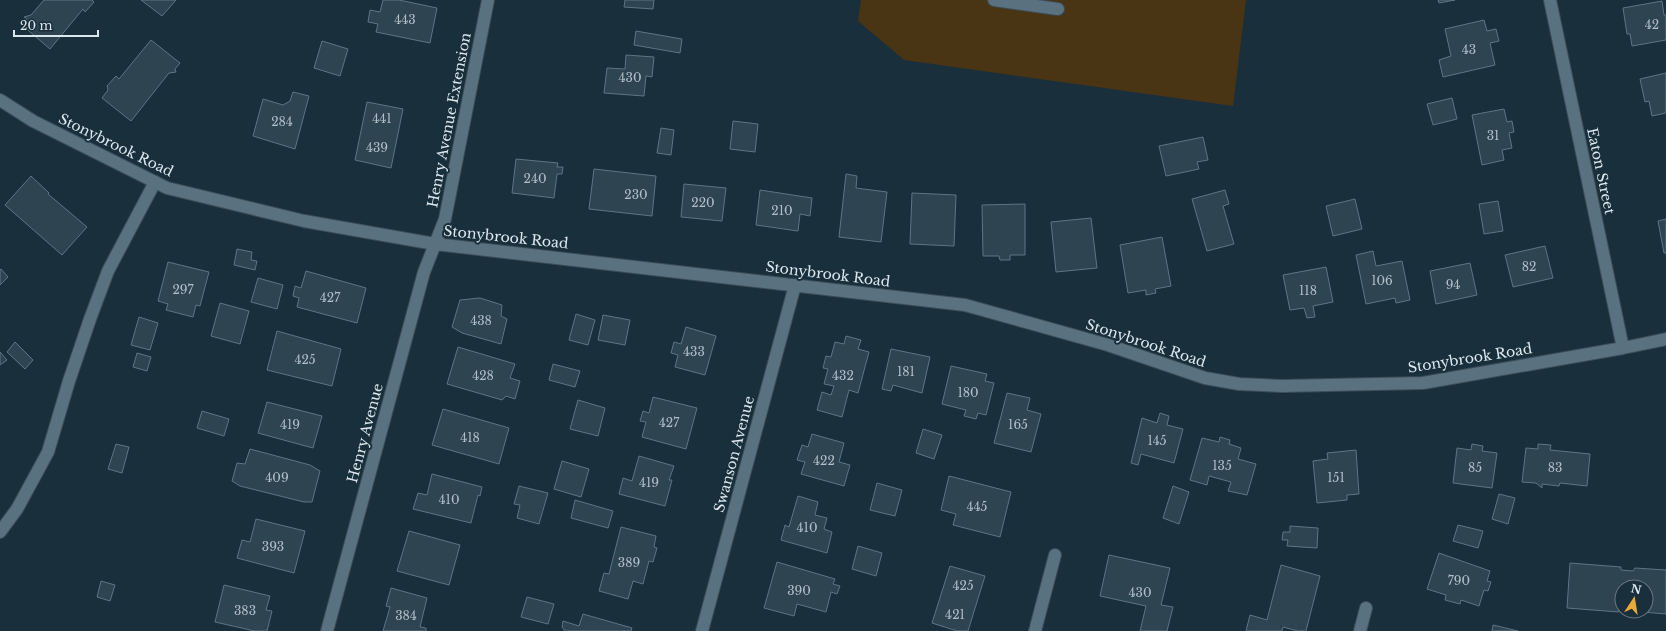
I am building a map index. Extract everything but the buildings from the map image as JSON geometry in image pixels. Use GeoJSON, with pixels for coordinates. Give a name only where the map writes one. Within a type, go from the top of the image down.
{"type":"FeatureCollection","features":[{"type":"Feature","properties":{"kind":"street","name":"Henry Avenue Extension"},"geometry":{"type":"LineString","coordinates":[[435,244],[445,219],[488,0]]}},
{"type":"Feature","properties":{"kind":"street"},"geometry":{"type":"LineString","coordinates":[[994,0],[1058,9]]}},
{"type":"Feature","properties":{"kind":"street","name":"Eaton Street"},"geometry":{"type":"LineString","coordinates":[[1550,0],[1623,348]]}},
{"type":"Feature","properties":{"kind":"street","name":"Stonybrook Road"},"geometry":{"type":"LineString","coordinates":[[0,100],[33,121],[167,188],[304,221],[435,244],[965,305],[1108,345],[1205,378],[1239,384],[1282,386],[1423,383],[1666,339]]}},
{"type":"Feature","properties":{"kind":"street"},"geometry":{"type":"LineString","coordinates":[[0,532],[17,509],[48,452],[69,381],[108,271],[155,182]]}},
{"type":"Feature","properties":{"kind":"street","name":"Henry Avenue"},"geometry":{"type":"LineString","coordinates":[[327,631],[424,272],[435,244]]}},
{"type":"Feature","properties":{"kind":"street","name":"Swanson Avenue"},"geometry":{"type":"LineString","coordinates":[[702,631],[795,285]]}},
{"type":"Feature","properties":{"kind":"street"},"geometry":{"type":"LineString","coordinates":[[1035,631],[1055,555]]}},
{"type":"Feature","properties":{"kind":"street"},"geometry":{"type":"LineString","coordinates":[[1360,631],[1366,608]]}},
{"type":"Feature","properties":{"kind":"shaded area"},"geometry":{"type":"Polygon","coordinates":[[[861,0],[1246,0],[1233,106],[904,60],[858,21],[861,0]]]}}]}
